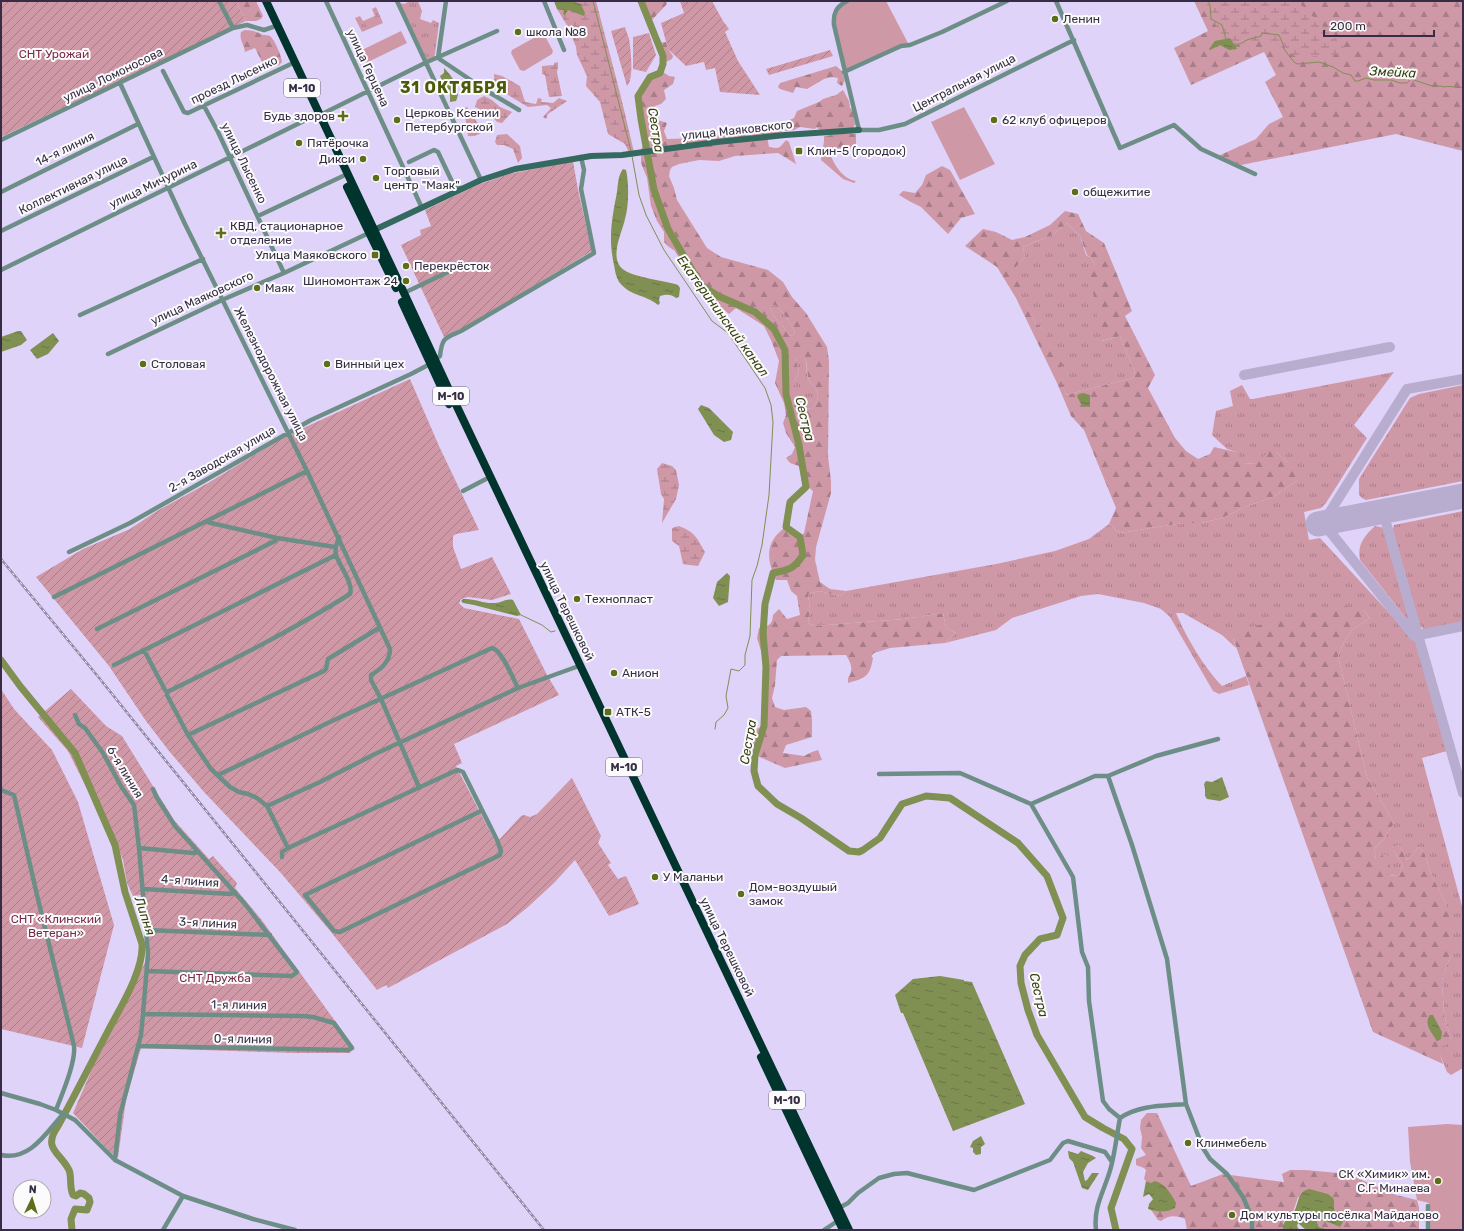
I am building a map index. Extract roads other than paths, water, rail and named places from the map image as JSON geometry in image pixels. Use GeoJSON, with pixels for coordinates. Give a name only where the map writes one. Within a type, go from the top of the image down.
{"type":"FeatureCollection","features":[{"type":"Feature","properties":{"kind":"highway","name":"улица Терешковой"},"geometry":{"type":"LineString","coordinates":[[266,1],[273,27],[317,116],[836,1209]]}},
{"type":"Feature","properties":{"kind":"highway","name":"улица Терешковой"},"geometry":{"type":"LineString","coordinates":[[266,1],[342,176],[404,293],[433,362],[486,479],[836,1209],[849,1230]]}},
{"type":"Feature","properties":{"kind":"highway","name":"улица Терешковой"},"geometry":{"type":"LineString","coordinates":[[841,1219],[843,1230]]}},
{"type":"Feature","properties":{"kind":"street"},"geometry":{"type":"LineString","coordinates":[[219,1],[233,28],[247,25],[264,30],[273,27]]}},
{"type":"Feature","properties":{"kind":"street","name":"улица Герцена"},"geometry":{"type":"LineString","coordinates":[[326,1],[422,208]]}},
{"type":"Feature","properties":{"kind":"street"},"geometry":{"type":"LineString","coordinates":[[397,1],[427,62],[479,181],[458,189],[455,188],[436,150],[410,162]]}},
{"type":"Feature","properties":{"kind":"street"},"geometry":{"type":"LineString","coordinates":[[446,1],[438,58],[486,91],[519,110]]}},
{"type":"Feature","properties":{"kind":"street"},"geometry":{"type":"LineString","coordinates":[[544,1],[564,50]]}},
{"type":"Feature","properties":{"kind":"street"},"geometry":{"type":"LineString","coordinates":[[847,1],[840,5],[834,16],[835,32],[859,130]]}},
{"type":"Feature","properties":{"kind":"street"},"geometry":{"type":"LineString","coordinates":[[844,72],[901,46],[910,45],[942,32],[1007,1]]}},
{"type":"Feature","properties":{"kind":"street"},"geometry":{"type":"LineString","coordinates":[[1056,1],[1120,148],[1174,125],[1201,149],[1255,174]]}},
{"type":"Feature","properties":{"kind":"street","name":"улица Ломоносова"},"geometry":{"type":"LineString","coordinates":[[1,140],[233,28]]}},
{"type":"Feature","properties":{"kind":"street","name":"улица Мичурина"},"geometry":{"type":"LineString","coordinates":[[1,270],[168,187],[427,62],[497,31]]}},
{"type":"Feature","properties":{"kind":"street","name":"Центральная улица"},"geometry":{"type":"LineString","coordinates":[[859,130],[879,130],[905,124],[1074,40]]}},
{"type":"Feature","properties":{"kind":"street","name":"проезд Лысенко"},"geometry":{"type":"LineString","coordinates":[[163,71],[184,112],[188,113],[291,64]]}},
{"type":"Feature","properties":{"kind":"street","name":"Железнодорожная улица"},"geometry":{"type":"LineString","coordinates":[[120,83],[153,157],[222,300],[308,471],[379,628],[390,649],[390,654],[383,667],[371,675],[370,678],[381,699]]}},
{"type":"Feature","properties":{"kind":"street","name":"улица Лысенко"},"geometry":{"type":"LineString","coordinates":[[204,106],[230,157],[284,274]]}},
{"type":"Feature","properties":{"kind":"street","name":"14-я линия"},"geometry":{"type":"LineString","coordinates":[[1,192],[138,124]]}},
{"type":"Feature","properties":{"kind":"street","name":"улица Маяковского"},"geometry":{"type":"LineString","coordinates":[[108,354],[222,300],[284,274],[479,181],[507,171],[581,157],[622,155],[717,142],[785,135],[859,130]]}},
{"type":"Feature","properties":{"kind":"street","name":"Коллективная улица"},"geometry":{"type":"LineString","coordinates":[[2,229],[153,157]]}},
{"type":"Feature","properties":{"kind":"street"},"geometry":{"type":"LineString","coordinates":[[433,362],[440,356],[444,339],[462,331],[594,253],[581,190],[584,170],[581,157]]}},
{"type":"Feature","properties":{"kind":"street"},"geometry":{"type":"LineString","coordinates":[[258,216],[342,176]]}},
{"type":"Feature","properties":{"kind":"street"},"geometry":{"type":"LineString","coordinates":[[80,315],[203,260]]}},
{"type":"Feature","properties":{"kind":"street"},"geometry":{"type":"LineString","coordinates":[[404,293],[450,271]]}},
{"type":"Feature","properties":{"kind":"street","name":"2-я Заводская улица"},"geometry":{"type":"LineString","coordinates":[[69,552],[130,523],[311,420],[412,374],[433,362]]}},
{"type":"Feature","properties":{"kind":"street"},"geometry":{"type":"LineString","coordinates":[[54,597],[163,542],[208,522],[308,471]]}},
{"type":"Feature","properties":{"kind":"street"},"geometry":{"type":"LineString","coordinates":[[463,491],[486,479]]}},
{"type":"Feature","properties":{"kind":"street"},"geometry":{"type":"LineString","coordinates":[[208,522],[277,538],[335,547]]}},
{"type":"Feature","properties":{"kind":"street"},"geometry":{"type":"LineString","coordinates":[[167,692],[234,660],[312,618],[350,594],[351,587],[336,555],[335,547],[339,537]]}},
{"type":"Feature","properties":{"kind":"street"},"geometry":{"type":"LineString","coordinates":[[97,629],[268,544],[277,538]]}},
{"type":"Feature","properties":{"kind":"street"},"geometry":{"type":"LineString","coordinates":[[114,665],[336,555]]}},
{"type":"Feature","properties":{"kind":"street"},"geometry":{"type":"LineString","coordinates":[[188,735],[324,672],[328,659],[379,628]]}},
{"type":"Feature","properties":{"kind":"street"},"geometry":{"type":"LineString","coordinates":[[218,775],[492,648],[496,649],[500,655],[518,688]]}},
{"type":"Feature","properties":{"kind":"street"},"geometry":{"type":"LineString","coordinates":[[144,650],[198,752],[211,769],[230,787],[239,792],[257,798],[267,806],[288,848]]}},
{"type":"Feature","properties":{"kind":"street"},"geometry":{"type":"LineString","coordinates":[[267,806],[518,688],[576,667]]}},
{"type":"Feature","properties":{"kind":"street"},"geometry":{"type":"LineString","coordinates":[[381,699],[419,787]]}},
{"type":"Feature","properties":{"kind":"street","name":"6-я линия"},"geometry":{"type":"LineString","coordinates":[[75,715],[79,724],[85,728],[103,753],[121,786],[134,805],[139,848],[148,954],[144,1014],[141,1035],[120,1115],[115,1160]]}},
{"type":"Feature","properties":{"kind":"street"},"geometry":{"type":"LineString","coordinates":[[1031,804],[1095,776],[1108,776],[1156,756],[1218,739]]}},
{"type":"Feature","properties":{"kind":"street"},"geometry":{"type":"LineString","coordinates":[[282,857],[282,852],[288,848],[455,770],[461,770],[463,772],[481,811],[497,840],[501,851],[500,855],[340,932],[334,931],[305,895],[481,811]]}},
{"type":"Feature","properties":{"kind":"street"},"geometry":{"type":"LineString","coordinates":[[879,774],[960,773],[1031,804],[1073,877],[1082,952],[1088,967],[1089,1001],[1103,1101],[1108,1109],[1120,1118]]}},
{"type":"Feature","properties":{"kind":"street"},"geometry":{"type":"LineString","coordinates":[[1108,776],[1132,845],[1167,959],[1186,1104],[1203,1148],[1210,1159],[1227,1174],[1243,1197],[1252,1218],[1252,1230]]}},
{"type":"Feature","properties":{"kind":"street"},"geometry":{"type":"LineString","coordinates":[[147,971],[292,976],[295,974],[296,970],[235,892],[172,823],[153,789]]}},
{"type":"Feature","properties":{"kind":"street"},"geometry":{"type":"LineString","coordinates":[[1,790],[14,795],[75,1050],[70,1070],[56,1110]]}},
{"type":"Feature","properties":{"kind":"street"},"geometry":{"type":"LineString","coordinates":[[139,848],[193,853],[198,852]]}},
{"type":"Feature","properties":{"kind":"street","name":"4-я линия"},"geometry":{"type":"LineString","coordinates":[[142,888],[231,894],[235,892]]}},
{"type":"Feature","properties":{"kind":"street","name":"3-я линия"},"geometry":{"type":"LineString","coordinates":[[146,930],[270,935]]}},
{"type":"Feature","properties":{"kind":"street","name":"1-я линия"},"geometry":{"type":"LineString","coordinates":[[144,1014],[313,1017],[334,1023],[351,1045],[352,1048],[348,1050]]}},
{"type":"Feature","properties":{"kind":"street","name":"0-я линия"},"geometry":{"type":"LineString","coordinates":[[138,1046],[348,1050]]}},
{"type":"Feature","properties":{"kind":"street"},"geometry":{"type":"LineString","coordinates":[[1,1093],[56,1110],[75,1120],[115,1160],[183,1196],[253,1219],[295,1230]]}},
{"type":"Feature","properties":{"kind":"street"},"geometry":{"type":"LineString","coordinates":[[1096,1230],[1096,1209],[1112,1161],[1120,1118],[1130,1112],[1144,1108],[1186,1104]]}},
{"type":"Feature","properties":{"kind":"street"},"geometry":{"type":"LineString","coordinates":[[1,1155],[19,1155],[31,1149],[63,1114]]}},
{"type":"Feature","properties":{"kind":"street"},"geometry":{"type":"LineString","coordinates":[[836,1209],[848,1203],[858,1193],[879,1178],[894,1174],[907,1173],[974,1190],[1050,1160],[1063,1143],[1068,1141],[1105,1152],[1112,1161]]}},
{"type":"Feature","properties":{"kind":"street"},"geometry":{"type":"LineString","coordinates":[[163,1230],[183,1196]]}},
{"type":"Feature","properties":{"kind":"street"},"geometry":{"type":"LineString","coordinates":[[1428,1206],[1428,1230]]}},
{"type":"Feature","properties":{"kind":"street"},"geometry":{"type":"LineString","coordinates":[[824,1230],[841,1219]]}},
{"type":"Feature","properties":{"kind":"water"},"geometry":{"type":"Polygon","coordinates":[[[554,1],[571,1],[581,4],[585,13],[584,16],[568,10],[565,15],[563,14],[564,10],[557,9],[554,1]]]}},
{"type":"Feature","properties":{"kind":"water"},"geometry":{"type":"Polygon","coordinates":[[[1230,38],[1237,49],[1229,50],[1220,45],[1210,50],[1209,49],[1215,41],[1230,38]]]}},
{"type":"Feature","properties":{"kind":"water"},"geometry":{"type":"Polygon","coordinates":[[[444,68],[453,79],[457,87],[458,96],[456,101],[450,102],[450,91],[440,76],[444,73],[444,68]]]}},
{"type":"Feature","properties":{"kind":"water"},"geometry":{"type":"Polygon","coordinates":[[[623,169],[626,170],[627,175],[628,201],[617,246],[617,259],[619,265],[629,273],[678,285],[680,288],[679,297],[676,298],[669,295],[660,296],[660,303],[658,305],[653,301],[628,290],[619,282],[617,278],[612,255],[611,228],[618,180],[623,169]]]}},
{"type":"Feature","properties":{"kind":"water"},"geometry":{"type":"Polygon","coordinates":[[[21,331],[27,340],[21,345],[1,352],[1,337],[21,331]]]}},
{"type":"Feature","properties":{"kind":"water"},"geometry":{"type":"Polygon","coordinates":[[[53,333],[59,341],[48,354],[37,359],[30,350],[53,333]]]}},
{"type":"Feature","properties":{"kind":"water"},"geometry":{"type":"Polygon","coordinates":[[[1083,393],[1090,395],[1090,407],[1082,406],[1077,396],[1083,393]]]}},
{"type":"Feature","properties":{"kind":"water"},"geometry":{"type":"Polygon","coordinates":[[[701,405],[709,408],[733,432],[731,440],[724,442],[714,435],[698,409],[701,405]]]}},
{"type":"Feature","properties":{"kind":"water"},"geometry":{"type":"Polygon","coordinates":[[[727,573],[730,576],[728,602],[719,606],[713,598],[717,582],[727,573]]]}},
{"type":"Feature","properties":{"kind":"water"},"geometry":{"type":"Polygon","coordinates":[[[463,599],[471,599],[487,603],[513,600],[521,615],[517,616],[463,603],[461,601],[463,599]]]}},
{"type":"Feature","properties":{"kind":"water"},"geometry":{"type":"Polygon","coordinates":[[[1222,777],[1229,797],[1220,801],[1207,799],[1205,796],[1204,784],[1206,781],[1212,782],[1222,777]]]}},
{"type":"Feature","properties":{"kind":"water"},"geometry":{"type":"Polygon","coordinates":[[[940,976],[972,982],[1025,1104],[953,1131],[903,1013],[901,1013],[895,995],[913,979],[940,976]]]}},
{"type":"Feature","properties":{"kind":"water"},"geometry":{"type":"Polygon","coordinates":[[[1430,1015],[1433,1015],[1442,1032],[1441,1039],[1437,1041],[1427,1022],[1430,1015]]]}},
{"type":"Feature","properties":{"kind":"water"},"geometry":{"type":"Polygon","coordinates":[[[981,1136],[985,1144],[981,1147],[981,1154],[976,1155],[973,1152],[973,1148],[970,1147],[973,1141],[981,1136]]]}},
{"type":"Feature","properties":{"kind":"water"},"geometry":{"type":"Polygon","coordinates":[[[1068,1151],[1078,1154],[1081,1151],[1096,1158],[1088,1163],[1083,1172],[1085,1181],[1092,1173],[1099,1173],[1088,1190],[1082,1188],[1073,1162],[1069,1158],[1068,1151]]]}},
{"type":"Feature","properties":{"kind":"water"},"geometry":{"type":"Polygon","coordinates":[[[1146,1181],[1151,1183],[1155,1181],[1162,1184],[1176,1203],[1175,1208],[1162,1212],[1148,1209],[1149,1204],[1153,1199],[1149,1194],[1143,1197],[1146,1181]]]}},
{"type":"Feature","properties":{"kind":"water"},"geometry":{"type":"Polygon","coordinates":[[[1309,1189],[1328,1194],[1333,1198],[1334,1209],[1343,1222],[1340,1227],[1319,1220],[1317,1222],[1319,1227],[1330,1230],[1306,1230],[1298,1223],[1297,1226],[1299,1230],[1283,1230],[1283,1224],[1294,1212],[1300,1195],[1305,1190],[1309,1189]]]}},
{"type":"Feature","properties":{"kind":"waterway","name":"Екатерининский канал"},"geometry":{"type":"LineString","coordinates":[[593,1],[631,151]]}},
{"type":"Feature","properties":{"kind":"waterway","name":"Сестра"},"geometry":{"type":"LineString","coordinates":[[641,1],[663,56],[663,64],[660,73],[650,77],[638,96],[654,190],[668,229],[701,285],[718,296],[755,312],[774,329],[785,350],[786,394],[799,445],[806,487],[790,502],[786,527],[800,537],[803,555],[791,568],[773,573],[765,604],[763,634],[766,667],[764,726],[755,755],[754,771],[758,786],[777,804],[801,818],[849,851],[859,852],[880,838],[902,804],[926,796],[950,798],[1018,843],[1047,876],[1063,918],[1057,935],[1040,939],[1025,955],[1020,966],[1021,983],[1028,1010],[1037,1035],[1085,1117],[1124,1139],[1132,1149],[1111,1208],[1116,1230]]}},
{"type":"Feature","properties":{"kind":"waterway","name":"Змейка"},"geometry":{"type":"LineString","coordinates":[[1208,1],[1210,5],[1211,19],[1222,25],[1226,39]]}},
{"type":"Feature","properties":{"kind":"waterway","name":"Змейка"},"geometry":{"type":"LineString","coordinates":[[1234,44],[1240,44],[1249,39],[1261,36],[1262,33],[1279,35],[1284,49],[1297,64],[1319,62],[1351,75],[1355,81],[1366,78],[1407,83],[1411,79],[1432,86],[1463,87]]}},
{"type":"Feature","properties":{"kind":"waterway","name":"Екатерининский канал"},"geometry":{"type":"LineString","coordinates":[[632,156],[639,195],[646,215],[664,250],[712,321],[728,333],[765,388],[771,405],[773,422],[769,495],[762,545],[752,580],[750,636],[745,655],[745,665],[739,671],[731,669],[726,696],[728,708],[724,715],[716,722],[715,729]]}},
{"type":"Feature","properties":{"kind":"waterway"},"geometry":{"type":"LineString","coordinates":[[521,615],[542,625],[551,632],[555,631]]}},
{"type":"Feature","properties":{"kind":"waterway","name":"Липня"},"geometry":{"type":"LineString","coordinates":[[1,660],[20,686],[75,753],[115,845],[125,892],[142,944],[142,954],[139,965],[125,1000],[52,1140],[54,1150],[69,1170],[73,1195],[76,1196],[80,1193],[84,1194],[89,1198],[90,1202],[87,1210],[75,1209],[71,1219],[72,1230]]}},
{"type":"Feature","properties":{"kind":"railway"},"geometry":{"type":"LineString","coordinates":[[1,559],[100,679],[544,1230]]}},
{"type":"Feature","properties":{"kind":"place","name":"Ленин"},"geometry":{"type":"Point","coordinates":[1055,19]}},
{"type":"Feature","properties":{"kind":"place","name":"школа №8"},"geometry":{"type":"Point","coordinates":[518,32]}},
{"type":"Feature","properties":{"kind":"place","name":"Будь здоров"},"geometry":{"type":"Point","coordinates":[343,116]}},
{"type":"Feature","properties":{"kind":"place","name":"Церковь Ксении Петербургской"},"geometry":{"type":"Point","coordinates":[397,120]}},
{"type":"Feature","properties":{"kind":"place","name":"62 клуб офицеров"},"geometry":{"type":"Point","coordinates":[994,120]}},
{"type":"Feature","properties":{"kind":"place","name":"Пятёрочка"},"geometry":{"type":"Point","coordinates":[299,143]}},
{"type":"Feature","properties":{"kind":"place","name":"Клин-5 (городок)"},"geometry":{"type":"Point","coordinates":[799,151]}},
{"type":"Feature","properties":{"kind":"place","name":"Дикси"},"geometry":{"type":"Point","coordinates":[363,159]}},
{"type":"Feature","properties":{"kind":"place","name":"Торговый центр \"Маяк\""},"geometry":{"type":"Point","coordinates":[376,178]}},
{"type":"Feature","properties":{"kind":"place","name":"общежитие"},"geometry":{"type":"Point","coordinates":[1075,192]}},
{"type":"Feature","properties":{"kind":"place","name":"КВД, стационарное отделение"},"geometry":{"type":"Point","coordinates":[221,233]}},
{"type":"Feature","properties":{"kind":"place","name":"Улица Маяковского"},"geometry":{"type":"Point","coordinates":[375,255]}},
{"type":"Feature","properties":{"kind":"place","name":"Перекрёсток"},"geometry":{"type":"Point","coordinates":[406,266]}},
{"type":"Feature","properties":{"kind":"place","name":"Шиномонтаж 24"},"geometry":{"type":"Point","coordinates":[406,281]}},
{"type":"Feature","properties":{"kind":"place","name":"Маяк"},"geometry":{"type":"Point","coordinates":[257,288]}},
{"type":"Feature","properties":{"kind":"place","name":"Столовая"},"geometry":{"type":"Point","coordinates":[143,364]}},
{"type":"Feature","properties":{"kind":"place","name":"Винный цех"},"geometry":{"type":"Point","coordinates":[327,364]}},
{"type":"Feature","properties":{"kind":"place","name":"Технопласт"},"geometry":{"type":"Point","coordinates":[577,599]}},
{"type":"Feature","properties":{"kind":"place","name":"Анион"},"geometry":{"type":"Point","coordinates":[614,673]}},
{"type":"Feature","properties":{"kind":"place","name":"АТК-5"},"geometry":{"type":"Point","coordinates":[608,712]}},
{"type":"Feature","properties":{"kind":"place","name":"У Маланьи"},"geometry":{"type":"Point","coordinates":[655,877]}},
{"type":"Feature","properties":{"kind":"place","name":"Дом-воздушый замок"},"geometry":{"type":"Point","coordinates":[741,894]}},
{"type":"Feature","properties":{"kind":"place","name":"Клинмебель"},"geometry":{"type":"Point","coordinates":[1188,1143]}},
{"type":"Feature","properties":{"kind":"place","name":"СК «Химик» им. С.Г. Минаева"},"geometry":{"type":"Point","coordinates":[1438,1181]}},
{"type":"Feature","properties":{"kind":"place","name":"Дом культуры посёлка Майданово"},"geometry":{"type":"Point","coordinates":[1232,1215]}},
{"type":"Feature","properties":{"kind":"district","name":"31 ОКТЯБРЯ"},"geometry":{"type":"Point","coordinates":[454,87]}},
{"type":"Feature","properties":{"kind":"park label","name":"СНТ Урожай"},"geometry":{"type":"Point","coordinates":[54,54]}},
{"type":"Feature","properties":{"kind":"park label","name":"СНТ «Клинский Ветеран»"},"geometry":{"type":"Point","coordinates":[56,926]}},
{"type":"Feature","properties":{"kind":"park label","name":"СНТ Дружба"},"geometry":{"type":"Point","coordinates":[215,978]}}]}
